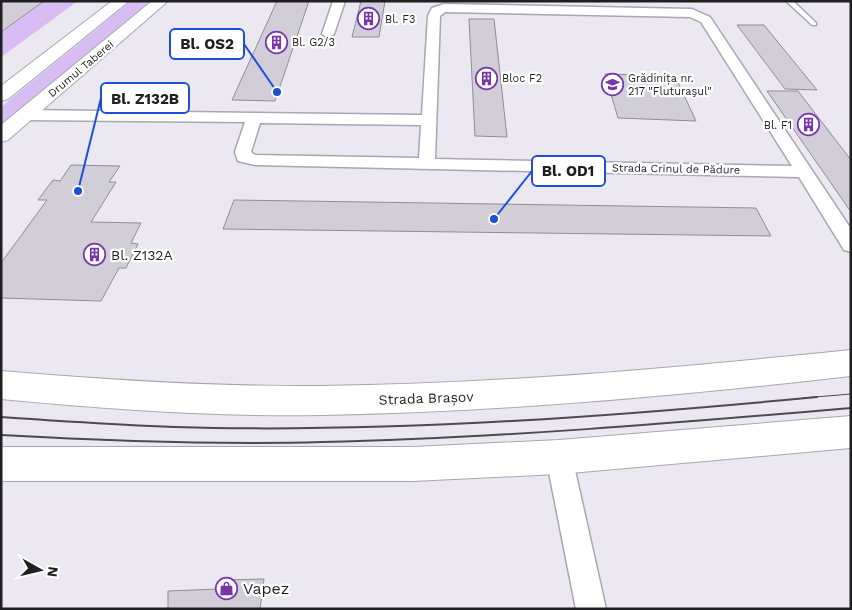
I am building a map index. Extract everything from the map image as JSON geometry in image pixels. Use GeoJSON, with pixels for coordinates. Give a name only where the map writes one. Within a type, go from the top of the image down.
{"type":"FeatureCollection","features":[{"type":"Feature","properties":{"kind":"main road","name":"Drumul Taberei"},"geometry":{"type":"LineString","coordinates":[[1,95],[122,1]]}},
{"type":"Feature","properties":{"kind":"main road","name":"Drumul Taberei"},"geometry":{"type":"LineString","coordinates":[[1,136],[162,1]]}},
{"type":"Feature","properties":{"kind":"main road","name":"Strada Brașov"},"geometry":{"type":"LineString","coordinates":[[1,385],[58,391],[221,400],[391,399],[559,392],[637,386],[851,363]]}},
{"type":"Feature","properties":{"kind":"main road"},"geometry":{"type":"LineString","coordinates":[[1,464],[414,464],[559,457],[851,432]]}},
{"type":"Feature","properties":{"kind":"street"},"geometry":{"type":"LineString","coordinates":[[328,34],[339,1]]}},
{"type":"Feature","properties":{"kind":"street"},"geometry":{"type":"LineString","coordinates":[[427,162],[434,16],[436,11],[464,5],[676,7],[706,20],[851,245]]}},
{"type":"Feature","properties":{"kind":"street"},"geometry":{"type":"LineString","coordinates":[[26,115],[429,120]]}},
{"type":"Feature","properties":{"kind":"street","name":"Strada Crinul de Pădure"},"geometry":{"type":"LineString","coordinates":[[254,118],[243,152],[244,157],[255,160],[427,162],[804,172]]}},
{"type":"Feature","properties":{"kind":"street"},"geometry":{"type":"LineString","coordinates":[[559,457],[591,609]]}},
{"type":"Feature","properties":{"kind":"lane"},"geometry":{"type":"LineString","coordinates":[[789,1],[814,24]]}},
{"type":"Feature","properties":{"kind":"shaded area"},"geometry":{"type":"Polygon","coordinates":[[[1,1],[78,1],[1,57],[1,1]]]}},
{"type":"Feature","properties":{"kind":"shaded area"},"geometry":{"type":"Polygon","coordinates":[[[131,1],[150,1],[1,126],[1,107],[131,1]]]}},
{"type":"Feature","properties":{"kind":"building"},"geometry":{"type":"Polygon","coordinates":[[[1,1],[44,1],[1,32],[1,1]]]}},
{"type":"Feature","properties":{"kind":"building"},"geometry":{"type":"Polygon","coordinates":[[[277,1],[309,1],[275,101],[232,100],[277,1]]]}},
{"type":"Feature","properties":{"kind":"building","name":"Bl. F3"},"geometry":{"type":"Polygon","coordinates":[[[361,1],[385,1],[379,37],[352,37],[361,1]]]}},
{"type":"Feature","properties":{"kind":"building","name":"Bloc F2"},"geometry":{"type":"Polygon","coordinates":[[[469,19],[494,19],[507,137],[475,136],[469,19]]]}},
{"type":"Feature","properties":{"kind":"building"},"geometry":{"type":"Polygon","coordinates":[[[737,25],[764,25],[817,90],[785,89],[737,25]]]}},
{"type":"Feature","properties":{"kind":"building"},"geometry":{"type":"Polygon","coordinates":[[[605,74],[675,76],[696,121],[618,118],[605,74]]]}},
{"type":"Feature","properties":{"kind":"building","name":"Bl. F1"},"geometry":{"type":"Polygon","coordinates":[[[767,91],[798,91],[851,160],[851,212],[767,91]]]}},
{"type":"Feature","properties":{"kind":"building"},"geometry":{"type":"Polygon","coordinates":[[[71,165],[120,166],[109,182],[116,182],[91,222],[141,223],[131,243],[138,244],[126,268],[119,268],[101,301],[1,298],[1,263],[47,200],[38,200],[53,180],[60,181],[71,165]]]}},
{"type":"Feature","properties":{"kind":"building"},"geometry":{"type":"Polygon","coordinates":[[[234,200],[756,208],[771,236],[223,229],[234,200]]]}},
{"type":"Feature","properties":{"kind":"building"},"geometry":{"type":"Polygon","coordinates":[[[264,579],[260,609],[168,609],[168,591],[219,589],[221,580],[264,579]]]}},
{"type":"Feature","properties":{"kind":"tram line"},"geometry":{"type":"LineString","coordinates":[[803,398],[851,394]]}},
{"type":"Feature","properties":{"kind":"tram line"},"geometry":{"type":"LineString","coordinates":[[1,417],[187,427],[365,427],[441,425],[592,416],[817,397]]}},
{"type":"Feature","properties":{"kind":"tram line"},"geometry":{"type":"LineString","coordinates":[[1,435],[202,443],[388,440],[587,429],[851,408]]}},
{"type":"Feature","properties":{"kind":"place","name":"Bl. F3"},"geometry":{"type":"Point","coordinates":[369,19]}},
{"type":"Feature","properties":{"kind":"place","name":"Bl. G2/3"},"geometry":{"type":"Point","coordinates":[276,42]}},
{"type":"Feature","properties":{"kind":"place","name":"Bloc F2"},"geometry":{"type":"Point","coordinates":[486,78]}},
{"type":"Feature","properties":{"kind":"place","name":"Grădinița nr. 217 \"Fluturaşul\""},"geometry":{"type":"Point","coordinates":[612,84]}},
{"type":"Feature","properties":{"kind":"place","name":"Bl. OS2"},"geometry":{"type":"Point","coordinates":[277,92]}},
{"type":"Feature","properties":{"kind":"place","name":"Bl. F1"},"geometry":{"type":"Point","coordinates":[808,125]}},
{"type":"Feature","properties":{"kind":"place","name":"Bl. Z132B"},"geometry":{"type":"Point","coordinates":[78,191]}},
{"type":"Feature","properties":{"kind":"place","name":"Bl. OD1"},"geometry":{"type":"Point","coordinates":[494,219]}},
{"type":"Feature","properties":{"kind":"place","name":"Bl. Z132A"},"geometry":{"type":"Point","coordinates":[95,255]}},
{"type":"Feature","properties":{"kind":"place","name":"Vapez"},"geometry":{"type":"Point","coordinates":[227,588]}}]}
